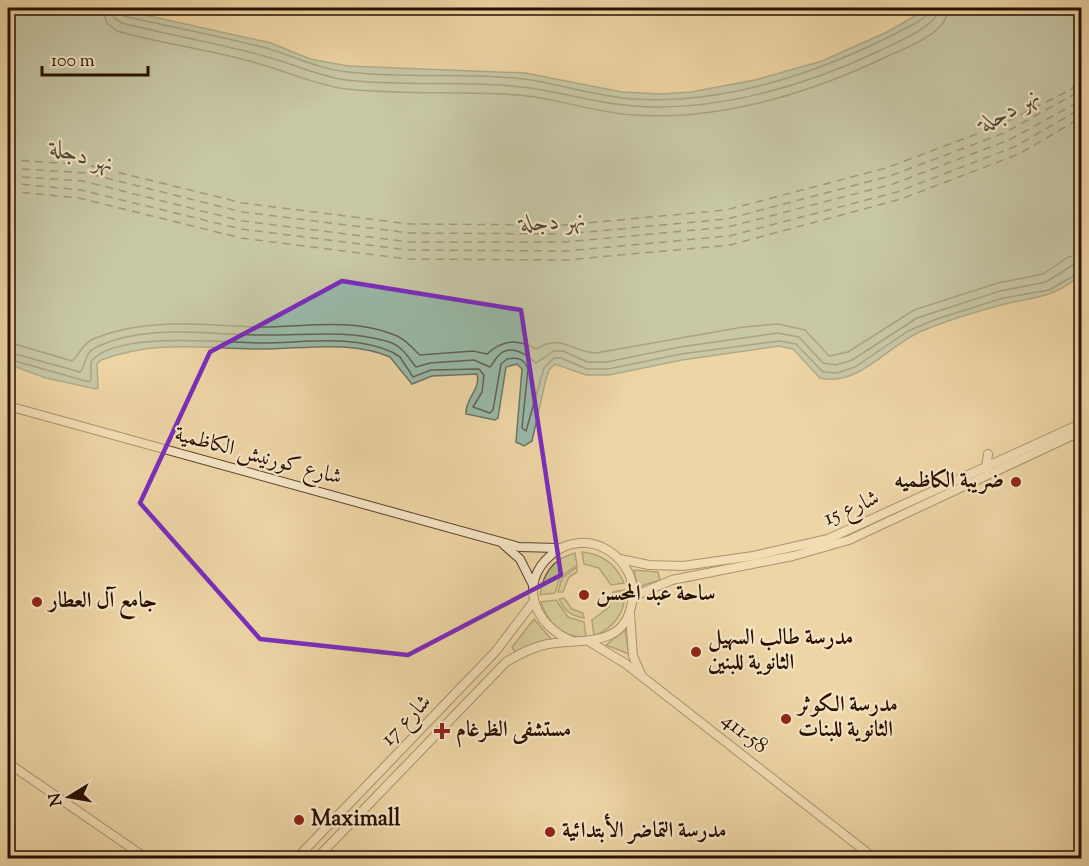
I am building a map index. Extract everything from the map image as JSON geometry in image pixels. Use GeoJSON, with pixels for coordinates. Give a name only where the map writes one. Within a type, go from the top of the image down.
{"type":"FeatureCollection","features":[{"type":"Feature","properties":{"kind":"street","name":"شارع كورنيش الكاظمية"},"geometry":{"type":"LineString","coordinates":[[8,406],[499,541],[539,550],[562,547]]}},
{"type":"Feature","properties":{"kind":"street","name":"شارع 15"},"geometry":{"type":"LineString","coordinates":[[620,558],[649,566],[683,566],[753,556],[817,542],[851,531],[1082,423]]}},
{"type":"Feature","properties":{"kind":"street","name":"شارع 15"},"geometry":{"type":"LineString","coordinates":[[632,605],[645,591],[672,580],[793,556],[849,540],[1077,434]]}},
{"type":"Feature","properties":{"kind":"street"},"geometry":{"type":"LineString","coordinates":[[1071,448],[1077,434]]}},
{"type":"Feature","properties":{"kind":"street"},"geometry":{"type":"LineString","coordinates":[[986,468],[988,454]]}},
{"type":"Feature","properties":{"kind":"street","name":"شارع كورنيش الكاظمية"},"geometry":{"type":"LineString","coordinates":[[499,541],[520,559],[534,587]]}},
{"type":"Feature","properties":{"kind":"street"},"geometry":{"type":"LineString","coordinates":[[632,605],[615,631],[590,642],[572,641],[547,627],[534,601],[534,587],[542,564],[562,547],[580,542],[595,544],[609,549],[620,558],[631,578],[632,605],[630,633],[633,656],[643,677]]}},
{"type":"Feature","properties":{"kind":"street","name":"شارع 17"},"geometry":{"type":"LineString","coordinates":[[297,858],[417,737],[496,651],[534,601]]}},
{"type":"Feature","properties":{"kind":"street","name":"شارع 17"},"geometry":{"type":"LineString","coordinates":[[317,858],[506,662],[545,644],[572,641]]}},
{"type":"Feature","properties":{"kind":"street","name":"411-58"},"geometry":{"type":"LineString","coordinates":[[590,642],[643,677],[874,858]]}},
{"type":"Feature","properties":{"kind":"street"},"geometry":{"type":"LineString","coordinates":[[8,763],[146,858]]}},
{"type":"Feature","properties":{"kind":"highlighted area"},"geometry":{"type":"Polygon","coordinates":[[[342,281],[521,310],[561,575],[408,655],[260,639],[140,503],[210,352],[342,281]]]}},
{"type":"Feature","properties":{"kind":"green space"},"geometry":{"type":"Polygon","coordinates":[[[582,552],[608,561],[617,570],[624,583],[611,585],[599,568],[584,564],[582,552]]]}},
{"type":"Feature","properties":{"kind":"green space"},"geometry":{"type":"Polygon","coordinates":[[[575,553],[577,565],[560,577],[555,593],[540,595],[550,568],[561,559],[575,553]]]}},
{"type":"Feature","properties":{"kind":"green space"},"geometry":{"type":"Polygon","coordinates":[[[577,567],[577,572],[569,577],[563,592],[558,592],[562,578],[577,567]]]}},
{"type":"Feature","properties":{"kind":"green space"},"geometry":{"type":"Polygon","coordinates":[[[634,570],[658,572],[660,580],[644,585],[638,590],[634,570]]]}},
{"type":"Feature","properties":{"kind":"green space"},"geometry":{"type":"Polygon","coordinates":[[[625,590],[621,612],[613,624],[594,636],[592,620],[609,607],[613,592],[625,590]]]}},
{"type":"Feature","properties":{"kind":"green space"},"geometry":{"type":"Polygon","coordinates":[[[564,598],[572,609],[583,613],[584,618],[575,616],[563,606],[559,599],[564,598]]]}},
{"type":"Feature","properties":{"kind":"green space"},"geometry":{"type":"Polygon","coordinates":[[[556,600],[568,617],[584,622],[586,637],[570,635],[552,623],[541,602],[556,600]]]}},
{"type":"Feature","properties":{"kind":"green space"},"geometry":{"type":"Polygon","coordinates":[[[534,619],[551,639],[515,652],[512,647],[534,619]]]}},
{"type":"Feature","properties":{"kind":"green space"},"geometry":{"type":"Polygon","coordinates":[[[625,630],[629,654],[606,645],[625,630]]]}},
{"type":"Feature","properties":{"kind":"water","name":"نهر دجلة"},"geometry":{"type":"Polygon","coordinates":[[[8,8],[113,8],[271,43],[310,59],[348,66],[525,73],[622,92],[662,94],[691,92],[755,80],[822,61],[887,32],[929,8],[1081,8],[1081,274],[1063,288],[1053,292],[981,310],[922,331],[861,371],[835,379],[820,378],[793,349],[779,346],[682,360],[609,375],[586,375],[555,364],[549,370],[546,379],[532,441],[524,446],[516,442],[522,369],[517,364],[506,367],[498,418],[495,420],[466,414],[466,408],[477,385],[477,374],[432,376],[412,384],[390,357],[343,347],[262,349],[162,347],[122,353],[101,360],[97,364],[98,388],[96,389],[46,378],[8,364],[8,8]]]}},
{"type":"Feature","properties":{"kind":"ferry route"},"geometry":{"type":"LineString","coordinates":[[8,163],[14,160],[88,165],[243,203],[410,224],[565,225],[726,210],[886,168],[998,126],[1072,89],[1082,76]]}},
{"type":"Feature","properties":{"kind":"ferry route"},"geometry":{"type":"LineString","coordinates":[[8,168],[86,173],[242,212],[410,233],[565,234],[727,219],[890,176],[1004,133],[1082,90]]}},
{"type":"Feature","properties":{"kind":"ferry route"},"geometry":{"type":"LineString","coordinates":[[8,176],[83,181],[242,221],[409,242],[565,242],[728,227],[893,184],[1009,140],[1082,100]]}},
{"type":"Feature","properties":{"kind":"ferry route"},"geometry":{"type":"LineString","coordinates":[[8,183],[81,190],[241,229],[408,250],[566,251],[729,236],[897,192],[1014,147],[1082,108]]}},
{"type":"Feature","properties":{"kind":"ferry route"},"geometry":{"type":"LineString","coordinates":[[8,191],[79,198],[241,238],[408,259],[566,260],[730,245],[901,199],[1019,154],[1082,117]]}},
{"type":"Feature","properties":{"kind":"place","name":"ضريبة الكاظميه"},"geometry":{"type":"Point","coordinates":[1016,482]}},
{"type":"Feature","properties":{"kind":"place","name":"ساحة عبد المحسن"},"geometry":{"type":"Point","coordinates":[584,595]}},
{"type":"Feature","properties":{"kind":"place","name":"جامع آل العطار"},"geometry":{"type":"Point","coordinates":[37,602]}},
{"type":"Feature","properties":{"kind":"place","name":"مدرسة طالب السهيل الثانوية للبنين"},"geometry":{"type":"Point","coordinates":[696,652]}},
{"type":"Feature","properties":{"kind":"place","name":"مدرسة الكوثر الثانوية للبنات"},"geometry":{"type":"Point","coordinates":[786,719]}},
{"type":"Feature","properties":{"kind":"place","name":"مستشفى الظرغام"},"geometry":{"type":"Point","coordinates":[442,731]}},
{"type":"Feature","properties":{"kind":"place","name":"Maximall"},"geometry":{"type":"Point","coordinates":[299,820]}},
{"type":"Feature","properties":{"kind":"place","name":"مدرسة التماضر الأبتدائية"},"geometry":{"type":"Point","coordinates":[550,832]}}]}
